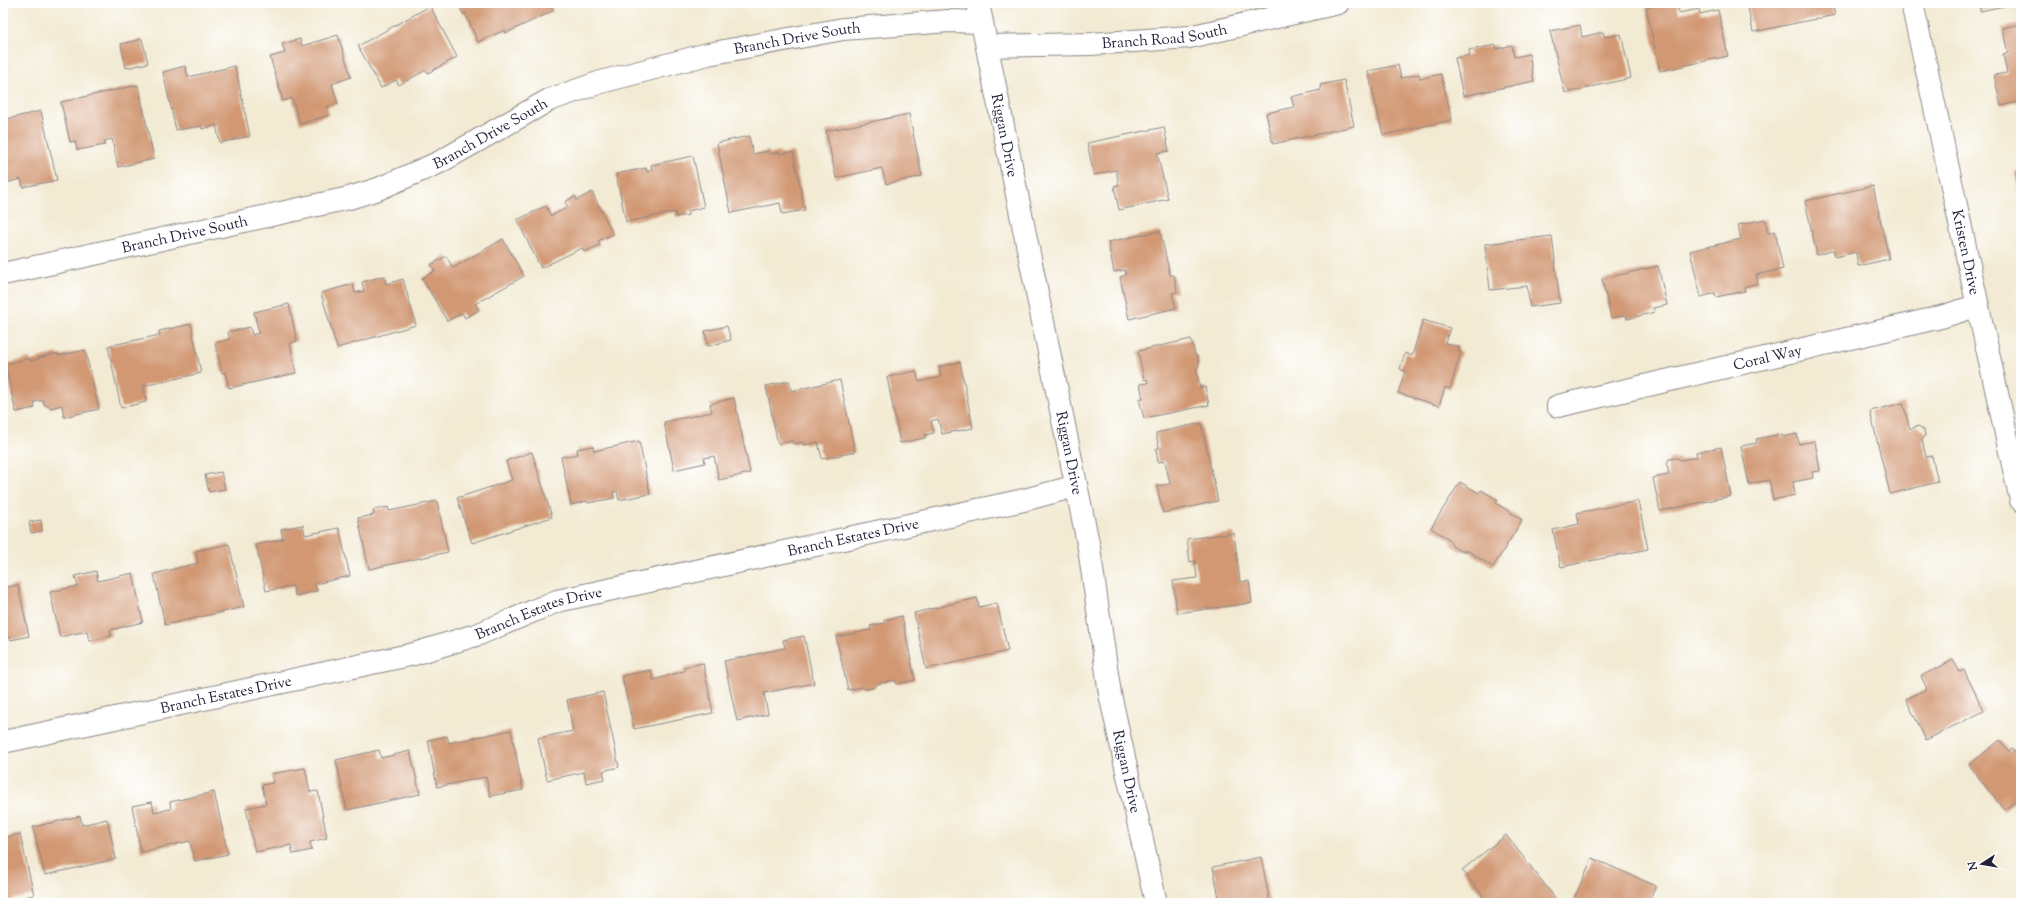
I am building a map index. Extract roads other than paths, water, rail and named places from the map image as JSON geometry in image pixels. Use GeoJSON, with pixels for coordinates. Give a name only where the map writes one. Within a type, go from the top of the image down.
{"type":"FeatureCollection","features":[{"type":"Feature","properties":{"kind":"street","name":"Branch Road South"},"geometry":{"type":"LineString","coordinates":[[988,46],[1091,44],[1189,37],[1338,3]]}},
{"type":"Feature","properties":{"kind":"street","name":"Kristen Drive"},"geometry":{"type":"LineString","coordinates":[[1912,3],[1958,210],[1976,306],[2021,500]]}},
{"type":"Feature","properties":{"kind":"street","name":"Riggan Drive"},"geometry":{"type":"LineString","coordinates":[[980,12],[1089,548],[1110,694],[1156,903]]}},
{"type":"Feature","properties":{"kind":"street","name":"Branch Drive South"},"geometry":{"type":"LineString","coordinates":[[3,274],[174,238],[356,196],[378,189],[440,162],[549,100],[601,82],[708,54],[843,29],[949,21],[980,12]]}},
{"type":"Feature","properties":{"kind":"street","name":"Coral Way"},"geometry":{"type":"LineString","coordinates":[[1558,406],[1941,317],[1976,306]]}},
{"type":"Feature","properties":{"kind":"street","name":"Branch Estates Drive"},"geometry":{"type":"LineString","coordinates":[[3,742],[414,654],[480,634],[557,601],[1024,500],[1076,486]]}}]}
